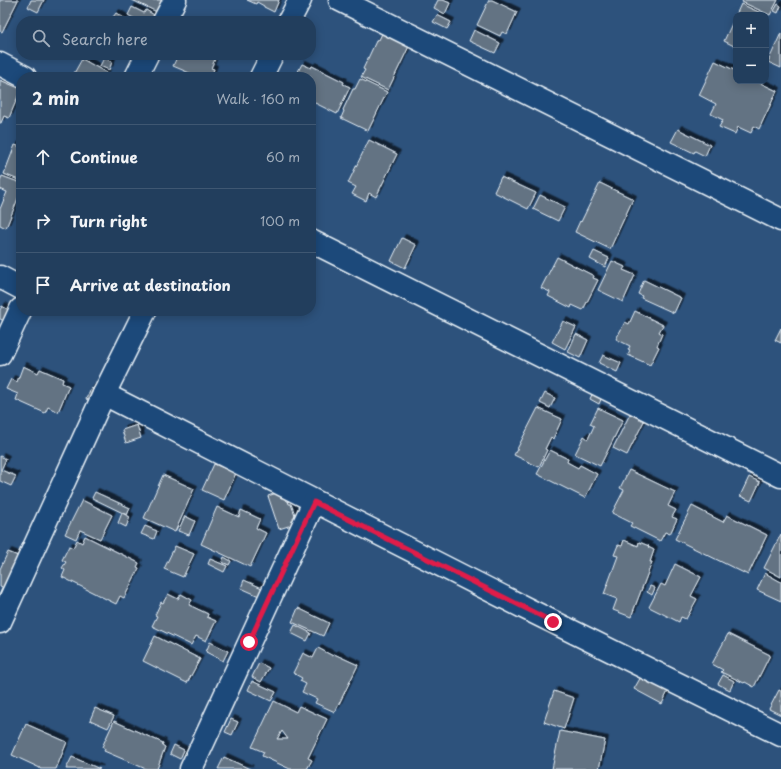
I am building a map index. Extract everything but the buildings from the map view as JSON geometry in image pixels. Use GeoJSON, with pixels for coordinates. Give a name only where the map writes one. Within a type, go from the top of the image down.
{"type":"FeatureCollection","features":[{"type":"Feature","properties":{"kind":"street"},"geometry":{"type":"LineString","coordinates":[[167,16],[175,0]]}},
{"type":"Feature","properties":{"kind":"street"},"geometry":{"type":"LineString","coordinates":[[292,16],[300,0]]}},
{"type":"Feature","properties":{"kind":"street"},"geometry":{"type":"LineString","coordinates":[[340,0],[781,220]]}},
{"type":"Feature","properties":{"kind":"street"},"geometry":{"type":"LineString","coordinates":[[138,72],[144,60]]}},
{"type":"Feature","properties":{"kind":"street"},"geometry":{"type":"LineString","coordinates":[[264,72],[270,60]]}},
{"type":"Feature","properties":{"kind":"street"},"geometry":{"type":"LineString","coordinates":[[0,64],[16,72]]}},
{"type":"Feature","properties":{"kind":"street"},"geometry":{"type":"LineString","coordinates":[[316,244],[781,476]]}},
{"type":"Feature","properties":{"kind":"street"},"geometry":{"type":"LineString","coordinates":[[0,277],[16,285]]}},
{"type":"Feature","properties":{"kind":"street"},"geometry":{"type":"LineString","coordinates":[[0,354],[18,316]]}},
{"type":"Feature","properties":{"kind":"street"},"geometry":{"type":"LineString","coordinates":[[0,622],[104,394],[143,316]]}},
{"type":"Feature","properties":{"kind":"street"},"geometry":{"type":"LineString","coordinates":[[104,394],[314,502],[781,735]]}},
{"type":"Feature","properties":{"kind":"street"},"geometry":{"type":"LineString","coordinates":[[191,769],[314,502]]}},
{"type":"Feature","properties":{"kind":"route"},"geometry":{"type":"LineString","coordinates":[[249,642],[314,502],[553,622]]}}]}
